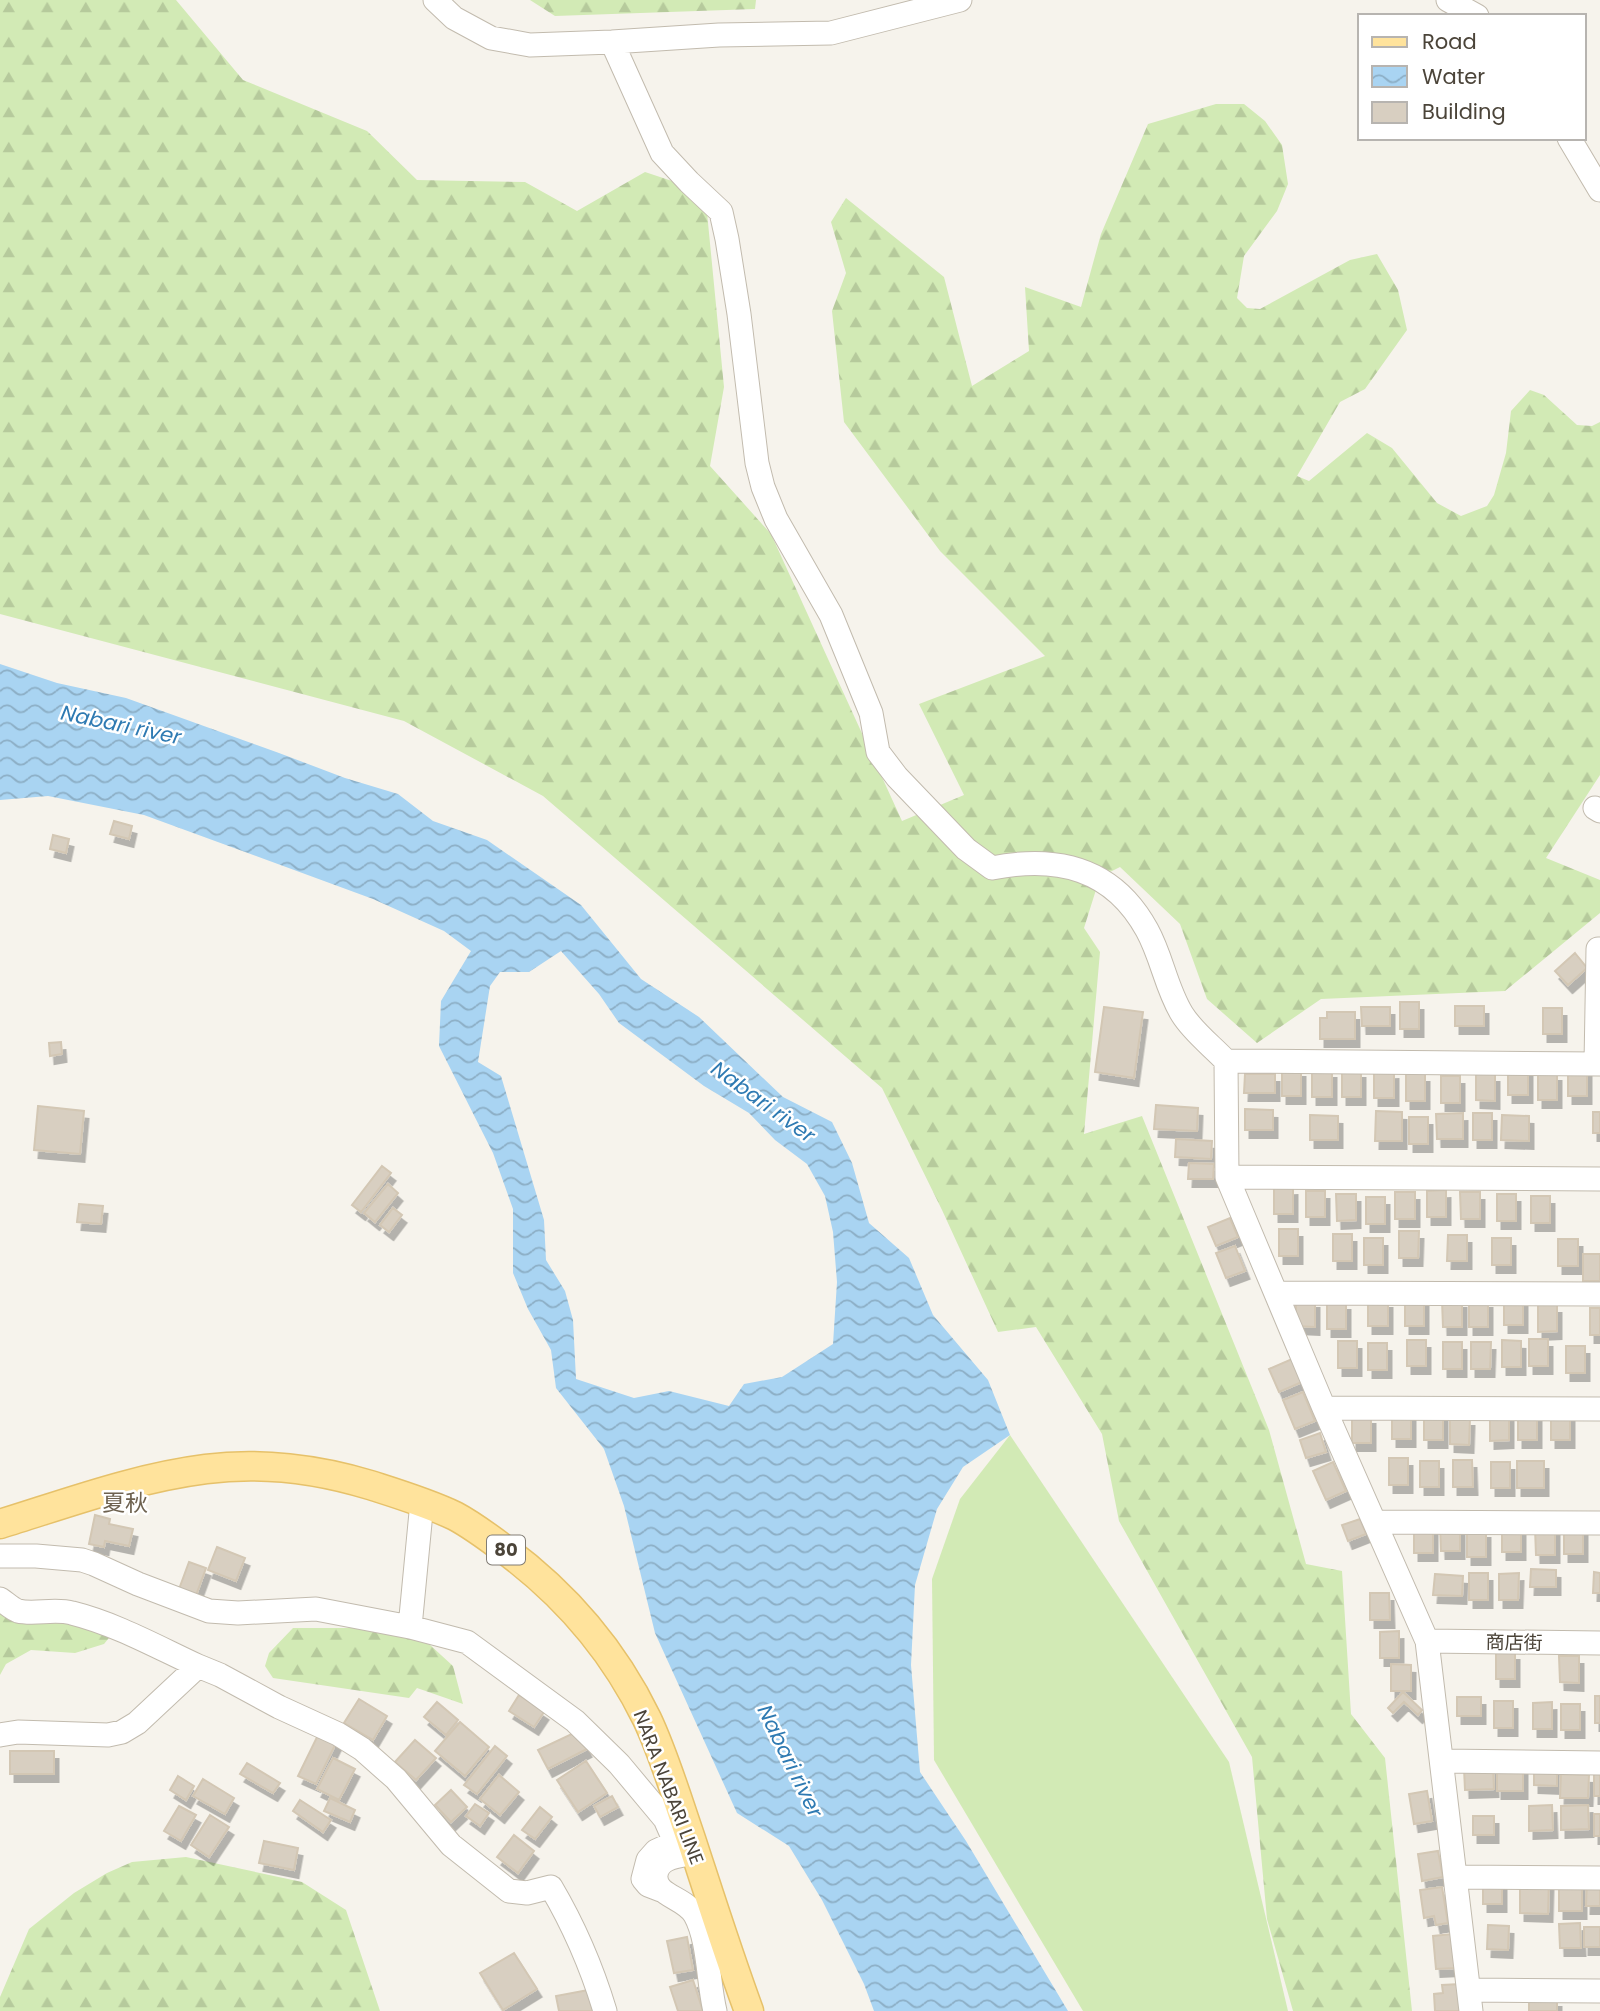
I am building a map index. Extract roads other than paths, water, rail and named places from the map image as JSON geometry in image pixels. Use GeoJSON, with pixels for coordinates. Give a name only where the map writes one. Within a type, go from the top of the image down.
{"type":"FeatureCollection","features":[{"type":"Feature","properties":{"kind":"main road","name":"NARA NABARI LINE"},"geometry":{"type":"LineString","coordinates":[[0,1524],[164,1475],[243,1466],[314,1471],[346,1478],[422,1502],[456,1517],[520,1561],[572,1608],[605,1648],[646,1718],[659,1748],[749,2011]]}},
{"type":"Feature","properties":{"kind":"street"},"geometry":{"type":"LineString","coordinates":[[435,0],[454,18],[491,38],[530,45],[719,35],[831,33],[960,0]]}},
{"type":"Feature","properties":{"kind":"street"},"geometry":{"type":"LineString","coordinates":[[1448,0],[1473,14]]}},
{"type":"Feature","properties":{"kind":"street"},"geometry":{"type":"LineString","coordinates":[[612,42],[662,153],[721,212],[737,304],[757,463],[763,487],[776,519],[831,615],[870,713],[878,752],[897,777],[966,849],[992,868],[1015,863],[1058,863],[1111,886],[1135,911],[1147,930],[1183,1016],[1226,1060],[1227,1177],[1324,1408],[1427,1642],[1470,2001],[1600,1991]]}},
{"type":"Feature","properties":{"kind":"street"},"geometry":{"type":"LineString","coordinates":[[1570,140],[1600,190]]}},
{"type":"Feature","properties":{"kind":"street"},"geometry":{"type":"LineString","coordinates":[[1226,1060],[1598,1064],[1600,949]]}},
{"type":"Feature","properties":{"kind":"street"},"geometry":{"type":"LineString","coordinates":[[1227,1177],[1600,1179]]}},
{"type":"Feature","properties":{"kind":"street"},"geometry":{"type":"LineString","coordinates":[[1277,1293],[1600,1294]]}},
{"type":"Feature","properties":{"kind":"street"},"geometry":{"type":"LineString","coordinates":[[1324,1408],[1600,1409]]}},
{"type":"Feature","properties":{"kind":"street"},"geometry":{"type":"LineString","coordinates":[[410,1627],[422,1502]]}},
{"type":"Feature","properties":{"kind":"street"},"geometry":{"type":"LineString","coordinates":[[1375,1522],[1600,1523]]}},
{"type":"Feature","properties":{"kind":"street"},"geometry":{"type":"LineString","coordinates":[[0,1556],[82,1560],[209,1611],[238,1613],[316,1609],[410,1627],[467,1643],[575,1721],[619,1764],[665,1819],[672,1835],[669,1845],[656,1851],[648,1860],[643,1879],[648,1885],[688,1904],[697,1917],[715,2011]]}},
{"type":"Feature","properties":{"kind":"street"},"geometry":{"type":"LineString","coordinates":[[0,1599],[17,1610],[72,1612],[111,1626],[219,1675],[338,1734],[362,1749],[396,1779],[451,1845],[509,1891],[527,1893],[551,1887],[566,1912],[590,1967],[605,2011]]}},
{"type":"Feature","properties":{"kind":"street","name":"商店街"},"geometry":{"type":"LineString","coordinates":[[1427,1642],[1600,1643]]}},
{"type":"Feature","properties":{"kind":"street"},"geometry":{"type":"LineString","coordinates":[[0,1735],[18,1732],[108,1735],[122,1732],[137,1723],[198,1666]]}},
{"type":"Feature","properties":{"kind":"street"},"geometry":{"type":"LineString","coordinates":[[1442,1761],[1600,1763]]}},
{"type":"Feature","properties":{"kind":"street"},"geometry":{"type":"LineString","coordinates":[[661,1890],[656,1874],[660,1865],[666,1860],[695,1853]]}},
{"type":"Feature","properties":{"kind":"street"},"geometry":{"type":"LineString","coordinates":[[1455,1877],[1600,1878]]}},
{"type":"Feature","properties":{"kind":"water","name":"Nabari river"},"geometry":{"type":"Polygon","coordinates":[[[0,664],[57,683],[126,698],[345,778],[398,794],[433,821],[487,840],[581,905],[641,979],[699,1017],[783,1097],[832,1122],[852,1163],[869,1223],[909,1258],[933,1315],[988,1380],[1010,1435],[963,1467],[937,1509],[915,1585],[911,1665],[920,1772],[966,1841],[1068,2011],[874,2011],[864,1984],[822,1900],[789,1846],[737,1813],[655,1633],[624,1506],[604,1449],[556,1388],[551,1350],[528,1309],[513,1273],[513,1209],[493,1153],[439,1046],[441,1001],[471,951],[444,931],[373,899],[144,815],[48,796],[0,800],[0,664]],[[561,951],[529,972],[500,972],[490,986],[478,1062],[501,1076],[544,1220],[546,1260],[565,1291],[573,1320],[576,1379],[634,1398],[669,1391],[729,1406],[744,1384],[782,1377],[833,1344],[837,1282],[833,1232],[825,1196],[807,1164],[775,1140],[749,1113],[704,1086],[619,1023],[599,994],[561,951]]]}},
{"type":"Feature","properties":{"kind":"district","name":"夏秋"},"geometry":{"type":"Point","coordinates":[125,1503]}}]}
